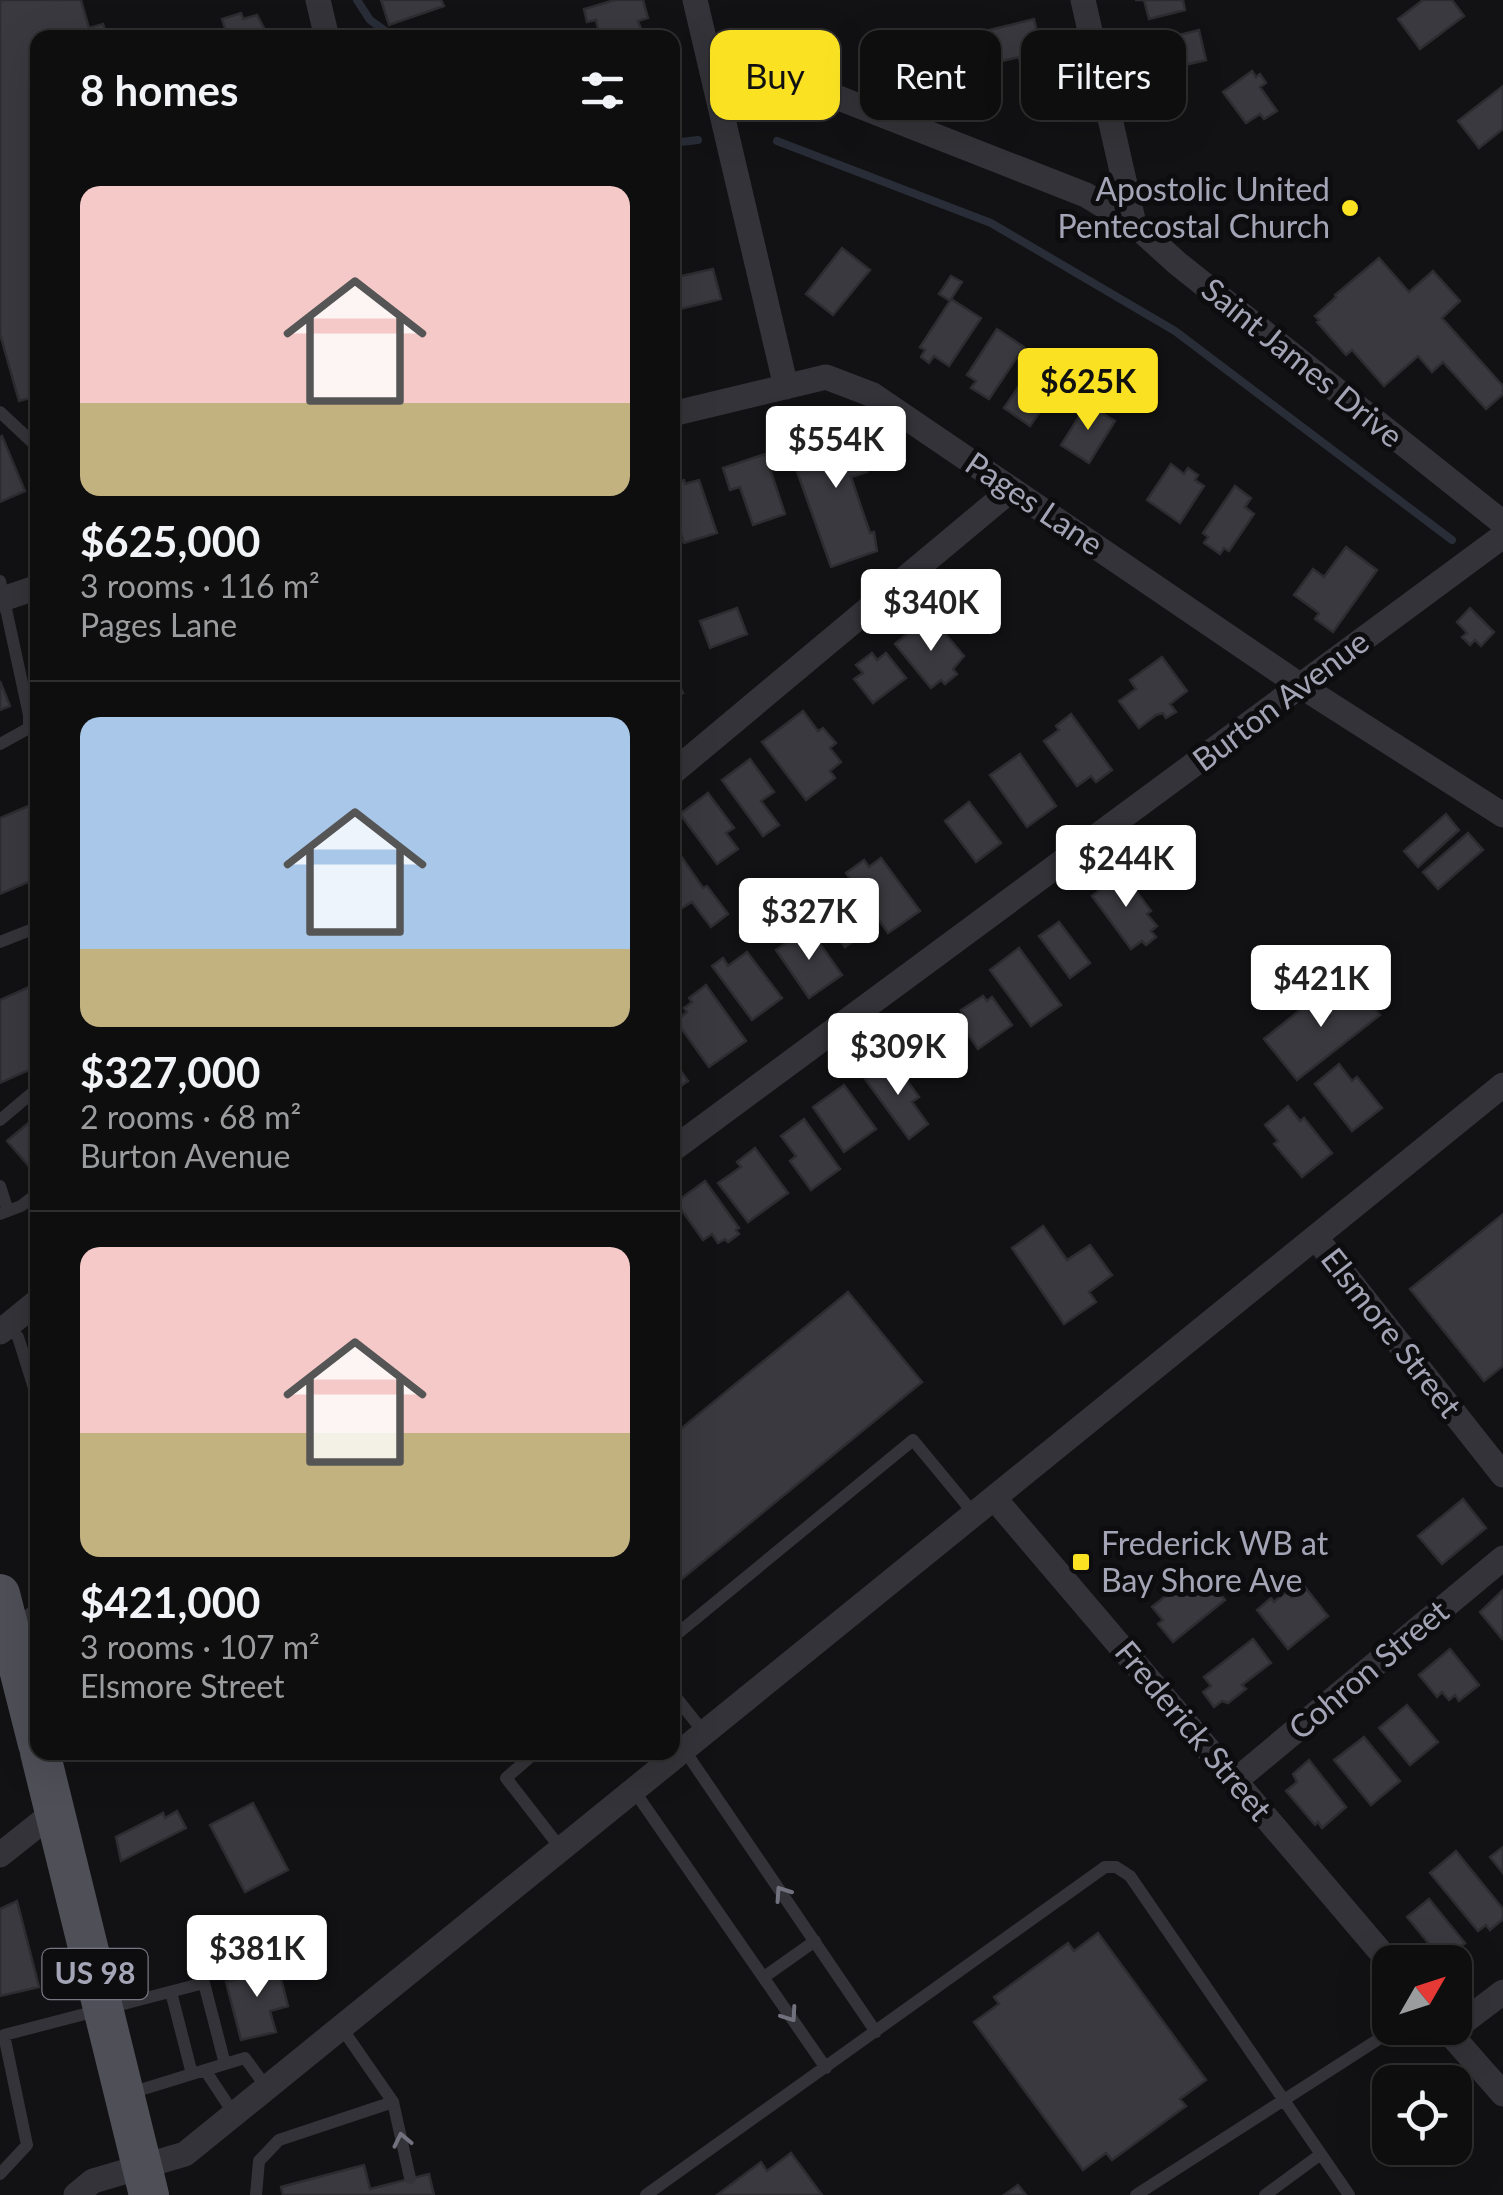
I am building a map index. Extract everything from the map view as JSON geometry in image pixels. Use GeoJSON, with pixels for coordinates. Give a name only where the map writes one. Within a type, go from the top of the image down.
{"type":"FeatureCollection","features":[{"type":"Feature","properties":{"kind":"main road"},"geometry":{"type":"LineString","coordinates":[[0,1594],[17,1644],[30,1706]]}},
{"type":"Feature","properties":{"kind":"main road","name":"US 98"},"geometry":{"type":"LineString","coordinates":[[42,1760],[146,2181]]}},
{"type":"Feature","properties":{"kind":"street"},"geometry":{"type":"LineString","coordinates":[[318,0],[325,30]]}},
{"type":"Feature","properties":{"kind":"street"},"geometry":{"type":"LineString","coordinates":[[695,0],[786,387]]}},
{"type":"Feature","properties":{"kind":"street"},"geometry":{"type":"LineString","coordinates":[[1083,0],[1134,224]]}},
{"type":"Feature","properties":{"kind":"street","name":"Saint James Drive"},"geometry":{"type":"LineString","coordinates":[[708,57],[742,60],[1086,195],[1134,224],[1177,263],[1503,523]]}},
{"type":"Feature","properties":{"kind":"street","name":"Pages Lane"},"geometry":{"type":"LineString","coordinates":[[680,412],[826,378],[874,394],[1301,686],[1503,815]]}},
{"type":"Feature","properties":{"kind":"street"},"geometry":{"type":"LineString","coordinates":[[680,766],[1012,489]]}},
{"type":"Feature","properties":{"kind":"street","name":"Burton Avenue"},"geometry":{"type":"LineString","coordinates":[[680,1144],[1503,536]]}},
{"type":"Feature","properties":{"kind":"street"},"geometry":{"type":"LineString","coordinates":[[2,593],[30,588]]}},
{"type":"Feature","properties":{"kind":"street"},"geometry":{"type":"LineString","coordinates":[[680,1755],[1503,1085]]}},
{"type":"Feature","properties":{"kind":"street","name":"Elsmore Street"},"geometry":{"type":"LineString","coordinates":[[1316,1238],[1503,1475]]}},
{"type":"Feature","properties":{"kind":"street"},"geometry":{"type":"LineString","coordinates":[[4,1329],[30,1308]]}},
{"type":"Feature","properties":{"kind":"street","name":"Frederick Street"},"geometry":{"type":"LineString","coordinates":[[985,1507],[1235,1781],[1375,1945]]}},
{"type":"Feature","properties":{"kind":"street","name":"Cohron Street"},"geometry":{"type":"LineString","coordinates":[[1235,1781],[1503,1558]]}},
{"type":"Feature","properties":{"kind":"street"},"geometry":{"type":"LineString","coordinates":[[76,2195],[93,2181],[146,2181],[185,2154],[674,1760]]}},
{"type":"Feature","properties":{"kind":"street"},"geometry":{"type":"LineString","coordinates":[[0,1855],[54,1812]]}},
{"type":"Feature","properties":{"kind":"street"},"geometry":{"type":"LineString","coordinates":[[1472,2013],[1503,1992]]}},
{"type":"Feature","properties":{"kind":"street"},"geometry":{"type":"LineString","coordinates":[[1460,2045],[1503,2094]]}},
{"type":"Feature","properties":{"kind":"lane"},"geometry":{"type":"LineString","coordinates":[[0,412],[30,440]]}},
{"type":"Feature","properties":{"kind":"lane"},"geometry":{"type":"LineString","coordinates":[[0,744],[29,728],[29,715],[6,648],[2,593]]}},
{"type":"Feature","properties":{"kind":"lane"},"geometry":{"type":"LineString","coordinates":[[0,942],[30,930]]}},
{"type":"Feature","properties":{"kind":"lane"},"geometry":{"type":"LineString","coordinates":[[0,1120],[30,1095]]}},
{"type":"Feature","properties":{"kind":"lane"},"geometry":{"type":"LineString","coordinates":[[0,1186],[4,1212],[30,1199]]}},
{"type":"Feature","properties":{"kind":"lane"},"geometry":{"type":"LineString","coordinates":[[4,1329],[18,1337],[30,1375]]}},
{"type":"Feature","properties":{"kind":"lane"},"geometry":{"type":"LineString","coordinates":[[680,1631],[913,1440],[985,1507]]}},
{"type":"Feature","properties":{"kind":"lane"},"geometry":{"type":"LineString","coordinates":[[680,1710],[695,1743],[815,1941],[876,2032]]}},
{"type":"Feature","properties":{"kind":"lane"},"geometry":{"type":"LineString","coordinates":[[527,1760],[506,1778],[562,1850]]}},
{"type":"Feature","properties":{"kind":"lane"},"geometry":{"type":"LineString","coordinates":[[634,1792],[826,2068]]}},
{"type":"Feature","properties":{"kind":"lane"},"geometry":{"type":"LineString","coordinates":[[646,2195],[1105,1868],[1116,1867],[1130,1876],[1348,2195]]}},
{"type":"Feature","properties":{"kind":"lane"},"geometry":{"type":"LineString","coordinates":[[764,1977],[815,1941]]}},
{"type":"Feature","properties":{"kind":"lane"},"geometry":{"type":"LineString","coordinates":[[0,2174],[28,2146],[4,2035],[204,1983],[224,2064]]}},
{"type":"Feature","properties":{"kind":"lane"},"geometry":{"type":"LineString","coordinates":[[172,1992],[199,2072],[234,2114]]}},
{"type":"Feature","properties":{"kind":"lane"},"geometry":{"type":"LineString","coordinates":[[341,2028],[393,2102],[410,2178]]}},
{"type":"Feature","properties":{"kind":"lane"},"geometry":{"type":"LineString","coordinates":[[1136,2195],[1372,2043]]}},
{"type":"Feature","properties":{"kind":"lane"},"geometry":{"type":"LineString","coordinates":[[124,2094],[244,2058],[266,2088]]}},
{"type":"Feature","properties":{"kind":"lane"},"geometry":{"type":"LineString","coordinates":[[256,2195],[259,2160],[279,2140],[393,2102]]}},
{"type":"Feature","properties":{"kind":"lane"},"geometry":{"type":"LineString","coordinates":[[1266,2195],[1321,2154]]}},
{"type":"Feature","properties":{"kind":"building"},"geometry":{"type":"Polygon","coordinates":[[[0,0],[81,0],[89,28],[103,24],[105,30],[30,30],[30,398],[19,401],[0,334],[0,0]]]}},
{"type":"Feature","properties":{"kind":"building"},"geometry":{"type":"Polygon","coordinates":[[[381,0],[441,0],[444,6],[389,25],[381,0]]]}},
{"type":"Feature","properties":{"kind":"building"},"geometry":{"type":"Polygon","coordinates":[[[615,0],[643,0],[648,18],[638,21],[641,29],[598,30],[596,20],[587,22],[584,9],[615,0]]]}},
{"type":"Feature","properties":{"kind":"building"},"geometry":{"type":"Polygon","coordinates":[[[1144,0],[1183,0],[1185,10],[1149,19],[1144,0]]]}},
{"type":"Feature","properties":{"kind":"building"},"geometry":{"type":"Polygon","coordinates":[[[1423,0],[1452,0],[1464,16],[1420,49],[1398,19],[1423,0]]]}},
{"type":"Feature","properties":{"kind":"building"},"geometry":{"type":"Polygon","coordinates":[[[241,13],[243,19],[257,15],[265,30],[225,30],[222,19],[241,13]]]}},
{"type":"Feature","properties":{"kind":"building"},"geometry":{"type":"Polygon","coordinates":[[[1034,19],[1037,30],[1021,30],[1021,67],[1019,57],[1001,61],[1001,30],[989,30],[1034,19]]]}},
{"type":"Feature","properties":{"kind":"building"},"geometry":{"type":"Polygon","coordinates":[[[1199,30],[1206,60],[1186,65],[1186,33],[1199,30]]]}},
{"type":"Feature","properties":{"kind":"building"},"geometry":{"type":"Polygon","coordinates":[[[1252,71],[1266,83],[1260,87],[1277,111],[1264,119],[1260,114],[1246,123],[1223,92],[1252,71]]]}},
{"type":"Feature","properties":{"kind":"building"},"geometry":{"type":"Polygon","coordinates":[[[1503,86],[1503,129],[1479,148],[1458,121],[1503,86]]]}},
{"type":"Feature","properties":{"kind":"building"},"geometry":{"type":"Polygon","coordinates":[[[842,248],[870,270],[833,315],[806,294],[842,248]]]}},
{"type":"Feature","properties":{"kind":"building"},"geometry":{"type":"Polygon","coordinates":[[[1379,258],[1409,292],[1433,271],[1460,301],[1442,318],[1503,386],[1503,394],[1486,409],[1443,362],[1432,372],[1418,356],[1384,386],[1352,350],[1346,355],[1317,322],[1315,316],[1335,295],[1379,258]]]}},
{"type":"Feature","properties":{"kind":"building"},"geometry":{"type":"Polygon","coordinates":[[[713,269],[721,299],[680,309],[680,276],[713,269]]]}},
{"type":"Feature","properties":{"kind":"building"},"geometry":{"type":"Polygon","coordinates":[[[951,276],[962,282],[951,299],[981,318],[949,366],[934,356],[929,363],[921,357],[925,350],[920,347],[950,301],[939,294],[951,276]]]}},
{"type":"Feature","properties":{"kind":"building"},"geometry":{"type":"Polygon","coordinates":[[[997,329],[1024,347],[989,399],[971,388],[976,381],[967,375],[997,329]]]}},
{"type":"Feature","properties":{"kind":"building"},"geometry":{"type":"Polygon","coordinates":[[[1036,361],[1062,380],[1030,426],[1004,408],[1036,361]]]}},
{"type":"Feature","properties":{"kind":"building"},"geometry":{"type":"Polygon","coordinates":[[[1087,404],[1115,421],[1089,463],[1061,445],[1087,404]]]}},
{"type":"Feature","properties":{"kind":"building"},"geometry":{"type":"Polygon","coordinates":[[[851,425],[855,434],[862,431],[872,459],[864,462],[867,472],[851,477],[870,533],[874,532],[877,551],[831,567],[788,446],[809,433],[811,439],[851,425]]]}},
{"type":"Feature","properties":{"kind":"building"},"geometry":{"type":"Polygon","coordinates":[[[0,437],[25,491],[0,502],[0,437]]]}},
{"type":"Feature","properties":{"kind":"building"},"geometry":{"type":"Polygon","coordinates":[[[765,454],[785,514],[753,525],[740,487],[730,490],[723,468],[765,454]]]}},
{"type":"Feature","properties":{"kind":"building"},"geometry":{"type":"Polygon","coordinates":[[[1171,464],[1184,474],[1188,468],[1204,486],[1180,523],[1147,500],[1171,464]]]}},
{"type":"Feature","properties":{"kind":"building"},"geometry":{"type":"Polygon","coordinates":[[[684,480],[685,484],[699,480],[717,533],[684,543],[680,531],[680,481],[684,480]]]}},
{"type":"Feature","properties":{"kind":"building"},"geometry":{"type":"Polygon","coordinates":[[[1235,486],[1251,498],[1245,507],[1254,514],[1229,551],[1224,548],[1220,554],[1204,543],[1208,537],[1203,533],[1235,486]]]}},
{"type":"Feature","properties":{"kind":"building"},"geometry":{"type":"Polygon","coordinates":[[[1346,547],[1377,570],[1333,632],[1315,619],[1319,613],[1294,595],[1313,569],[1324,577],[1346,547]]]}},
{"type":"Feature","properties":{"kind":"building"},"geometry":{"type":"Polygon","coordinates":[[[737,608],[747,634],[710,648],[700,621],[737,608]]]}},
{"type":"Feature","properties":{"kind":"building"},"geometry":{"type":"Polygon","coordinates":[[[1470,608],[1494,632],[1481,646],[1475,640],[1470,645],[1462,637],[1467,633],[1457,622],[1470,608]]]}},
{"type":"Feature","properties":{"kind":"building"},"geometry":{"type":"Polygon","coordinates":[[[922,622],[933,635],[941,629],[964,656],[953,669],[957,674],[945,684],[941,680],[931,688],[895,644],[922,622]]]}},
{"type":"Feature","properties":{"kind":"building"},"geometry":{"type":"Polygon","coordinates":[[[872,653],[877,660],[886,653],[906,678],[873,703],[854,679],[863,673],[856,665],[872,653]]]}},
{"type":"Feature","properties":{"kind":"building"},"geometry":{"type":"Polygon","coordinates":[[[1162,657],[1187,691],[1170,704],[1176,712],[1166,718],[1163,713],[1156,715],[1139,728],[1119,701],[1136,689],[1130,680],[1162,657]]]}},
{"type":"Feature","properties":{"kind":"building"},"geometry":{"type":"Polygon","coordinates":[[[0,681],[10,706],[0,710],[0,681]]]}},
{"type":"Feature","properties":{"kind":"building"},"geometry":{"type":"Polygon","coordinates":[[[803,711],[818,731],[823,728],[836,743],[830,748],[841,762],[830,771],[835,778],[806,800],[762,742],[803,711]]]}},
{"type":"Feature","properties":{"kind":"building"},"geometry":{"type":"Polygon","coordinates":[[[1071,714],[1112,770],[1096,782],[1091,776],[1077,786],[1044,741],[1071,714]]]}},
{"type":"Feature","properties":{"kind":"building"},"geometry":{"type":"Polygon","coordinates":[[[1020,754],[1056,806],[1027,827],[990,775],[1020,754]]]}},
{"type":"Feature","properties":{"kind":"building"},"geometry":{"type":"Polygon","coordinates":[[[750,759],[774,792],[761,801],[779,825],[763,836],[722,780],[750,759]]]}},
{"type":"Feature","properties":{"kind":"building"},"geometry":{"type":"Polygon","coordinates":[[[708,793],[734,828],[726,833],[738,849],[717,864],[680,814],[708,793]]]}},
{"type":"Feature","properties":{"kind":"building"},"geometry":{"type":"Polygon","coordinates":[[[969,802],[1001,843],[976,862],[945,821],[969,802]]]}},
{"type":"Feature","properties":{"kind":"building"},"geometry":{"type":"Polygon","coordinates":[[[30,805],[30,881],[0,894],[0,818],[30,805]]]}},
{"type":"Feature","properties":{"kind":"building"},"geometry":{"type":"Polygon","coordinates":[[[1446,814],[1459,830],[1418,867],[1404,851],[1446,814]]]}},
{"type":"Feature","properties":{"kind":"building"},"geometry":{"type":"Polygon","coordinates":[[[1468,833],[1483,850],[1438,889],[1423,872],[1468,833]]]}},
{"type":"Feature","properties":{"kind":"building"},"geometry":{"type":"Polygon","coordinates":[[[680,855],[703,888],[707,886],[728,914],[711,927],[692,902],[680,909],[680,855]]]}},
{"type":"Feature","properties":{"kind":"building"},"geometry":{"type":"Polygon","coordinates":[[[881,858],[920,911],[888,933],[846,873],[864,860],[869,867],[881,858]]]}},
{"type":"Feature","properties":{"kind":"building"},"geometry":{"type":"Polygon","coordinates":[[[1119,868],[1151,911],[1147,914],[1157,926],[1151,931],[1156,937],[1131,949],[1092,896],[1104,887],[1101,881],[1119,868]]]}},
{"type":"Feature","properties":{"kind":"building"},"geometry":{"type":"Polygon","coordinates":[[[826,881],[838,897],[848,889],[875,925],[845,947],[818,912],[822,909],[815,900],[822,894],[817,888],[826,881]]]}},
{"type":"Feature","properties":{"kind":"building"},"geometry":{"type":"Polygon","coordinates":[[[1059,922],[1090,963],[1070,978],[1039,936],[1059,922]]]}},
{"type":"Feature","properties":{"kind":"building"},"geometry":{"type":"Polygon","coordinates":[[[808,927],[842,975],[809,998],[776,950],[808,927]]]}},
{"type":"Feature","properties":{"kind":"building"},"geometry":{"type":"Polygon","coordinates":[[[1019,948],[1061,1005],[1031,1026],[990,970],[1019,948]]]}},
{"type":"Feature","properties":{"kind":"building"},"geometry":{"type":"Polygon","coordinates":[[[747,952],[782,998],[752,1020],[712,966],[723,958],[728,966],[747,952]]]}},
{"type":"Feature","properties":{"kind":"building"},"geometry":{"type":"Polygon","coordinates":[[[1353,981],[1380,1015],[1297,1080],[1264,1039],[1310,1002],[1324,1020],[1330,1016],[1322,1006],[1353,981]]]}},
{"type":"Feature","properties":{"kind":"building"},"geometry":{"type":"Polygon","coordinates":[[[706,985],[746,1041],[709,1067],[680,1027],[680,1018],[687,1012],[684,1008],[692,1002],[689,998],[706,985]]]}},
{"type":"Feature","properties":{"kind":"building"},"geometry":{"type":"Polygon","coordinates":[[[30,987],[30,1070],[0,1083],[0,1000],[30,987]]]}},
{"type":"Feature","properties":{"kind":"building"},"geometry":{"type":"Polygon","coordinates":[[[983,996],[987,1001],[992,997],[1012,1025],[978,1049],[958,1020],[965,1016],[961,1010],[983,996]]]}},
{"type":"Feature","properties":{"kind":"building"},"geometry":{"type":"Polygon","coordinates":[[[892,1060],[919,1097],[912,1102],[928,1124],[909,1139],[865,1079],[892,1060]]]}},
{"type":"Feature","properties":{"kind":"building"},"geometry":{"type":"Polygon","coordinates":[[[1339,1064],[1352,1081],[1357,1077],[1382,1108],[1352,1131],[1315,1084],[1339,1064]]]}},
{"type":"Feature","properties":{"kind":"building"},"geometry":{"type":"Polygon","coordinates":[[[680,1070],[688,1081],[680,1086],[680,1070]]]}},
{"type":"Feature","properties":{"kind":"building"},"geometry":{"type":"Polygon","coordinates":[[[844,1085],[876,1129],[844,1152],[813,1107],[844,1085]]]}},
{"type":"Feature","properties":{"kind":"building"},"geometry":{"type":"Polygon","coordinates":[[[1288,1106],[1300,1121],[1304,1118],[1332,1153],[1302,1177],[1274,1144],[1278,1141],[1265,1125],[1288,1106]]]}},
{"type":"Feature","properties":{"kind":"building"},"geometry":{"type":"Polygon","coordinates":[[[804,1119],[840,1169],[811,1190],[790,1161],[796,1156],[781,1136],[804,1119]]]}},
{"type":"Feature","properties":{"kind":"building"},"geometry":{"type":"Polygon","coordinates":[[[30,1122],[30,1167],[7,1141],[30,1122]]]}},
{"type":"Feature","properties":{"kind":"building"},"geometry":{"type":"Polygon","coordinates":[[[755,1148],[788,1193],[748,1222],[718,1183],[741,1167],[737,1162],[755,1148]]]}},
{"type":"Feature","properties":{"kind":"building"},"geometry":{"type":"Polygon","coordinates":[[[705,1181],[739,1228],[739,1234],[728,1242],[725,1239],[718,1243],[712,1234],[703,1240],[680,1208],[680,1199],[705,1181]]]}},
{"type":"Feature","properties":{"kind":"building"},"geometry":{"type":"Polygon","coordinates":[[[1503,1214],[1503,1366],[1484,1381],[1410,1289],[1503,1214]]]}},
{"type":"Feature","properties":{"kind":"building"},"geometry":{"type":"Polygon","coordinates":[[[1043,1226],[1067,1260],[1090,1245],[1112,1275],[1089,1292],[1096,1302],[1064,1324],[1012,1248],[1043,1226]]]}},
{"type":"Feature","properties":{"kind":"building"},"geometry":{"type":"Polygon","coordinates":[[[848,1292],[922,1382],[680,1580],[680,1429],[848,1292]]]}},
{"type":"Feature","properties":{"kind":"building"},"geometry":{"type":"Polygon","coordinates":[[[1463,1499],[1486,1528],[1442,1564],[1418,1536],[1463,1499]]]}},
{"type":"Feature","properties":{"kind":"building"},"geometry":{"type":"Polygon","coordinates":[[[1205,1575],[1225,1600],[1173,1642],[1158,1624],[1163,1620],[1152,1607],[1189,1577],[1195,1584],[1205,1575]]]}},
{"type":"Feature","properties":{"kind":"building"},"geometry":{"type":"Polygon","coordinates":[[[1305,1587],[1328,1616],[1288,1649],[1257,1610],[1271,1598],[1274,1602],[1287,1591],[1292,1597],[1305,1587]]]}},
{"type":"Feature","properties":{"kind":"building"},"geometry":{"type":"Polygon","coordinates":[[[1503,1590],[1503,1638],[1502,1639],[1480,1612],[1503,1590]]]}},
{"type":"Feature","properties":{"kind":"building"},"geometry":{"type":"Polygon","coordinates":[[[1253,1639],[1271,1663],[1242,1685],[1246,1689],[1228,1703],[1222,1701],[1214,1707],[1203,1692],[1211,1686],[1204,1677],[1253,1639]]]}},
{"type":"Feature","properties":{"kind":"building"},"geometry":{"type":"Polygon","coordinates":[[[1450,1649],[1479,1685],[1459,1701],[1455,1695],[1449,1700],[1442,1692],[1437,1697],[1419,1675],[1450,1649]]]}},
{"type":"Feature","properties":{"kind":"building"},"geometry":{"type":"Polygon","coordinates":[[[1407,1705],[1438,1742],[1410,1765],[1379,1728],[1407,1705]]]}},
{"type":"Feature","properties":{"kind":"building"},"geometry":{"type":"Polygon","coordinates":[[[1364,1737],[1400,1781],[1371,1805],[1334,1760],[1364,1737]]]}},
{"type":"Feature","properties":{"kind":"building"},"geometry":{"type":"Polygon","coordinates":[[[1309,1760],[1346,1807],[1322,1828],[1286,1791],[1297,1782],[1293,1774],[1309,1760]]]}},
{"type":"Feature","properties":{"kind":"building"},"geometry":{"type":"Polygon","coordinates":[[[253,1803],[288,1870],[245,1892],[210,1825],[253,1803]]]}},
{"type":"Feature","properties":{"kind":"building"},"geometry":{"type":"Polygon","coordinates":[[[177,1811],[186,1828],[121,1861],[116,1837],[163,1813],[165,1818],[177,1811]]]}},
{"type":"Feature","properties":{"kind":"building"},"geometry":{"type":"Polygon","coordinates":[[[1503,1847],[1503,1873],[1490,1857],[1503,1847]]]}},
{"type":"Feature","properties":{"kind":"building"},"geometry":{"type":"Polygon","coordinates":[[[1456,1851],[1503,1909],[1503,1919],[1490,1930],[1486,1925],[1478,1931],[1430,1873],[1456,1851]]]}},
{"type":"Feature","properties":{"kind":"building"},"geometry":{"type":"Polygon","coordinates":[[[1429,1899],[1465,1943],[1430,1945],[1407,1917],[1429,1899]]]}},
{"type":"Feature","properties":{"kind":"building"},"geometry":{"type":"Polygon","coordinates":[[[17,1901],[39,1987],[0,1996],[0,1909],[17,1901]]]}},
{"type":"Feature","properties":{"kind":"building"},"geometry":{"type":"Polygon","coordinates":[[[1098,1933],[1206,2080],[1180,2099],[1186,2106],[1112,2160],[1106,2153],[1083,2170],[974,2022],[999,2004],[994,1997],[1068,1943],[1074,1951],[1098,1933]]]}},
{"type":"Feature","properties":{"kind":"building"},"geometry":{"type":"Polygon","coordinates":[[[276,1959],[288,2006],[270,2011],[276,2032],[241,2040],[226,1982],[260,1973],[257,1963],[276,1959]]]}},
{"type":"Feature","properties":{"kind":"building"},"geometry":{"type":"Polygon","coordinates":[[[791,2153],[822,2195],[717,2195],[761,2162],[767,2171],[791,2153]]]}},
{"type":"Feature","properties":{"kind":"building"},"geometry":{"type":"Polygon","coordinates":[[[364,2165],[370,2189],[429,2174],[434,2195],[283,2195],[281,2187],[364,2165]]]}},
{"type":"Feature","properties":{"kind":"building"},"geometry":{"type":"Polygon","coordinates":[[[1018,2185],[1026,2195],[1004,2195],[1018,2185]]]}},
{"type":"Feature","properties":{"kind":"waterway"},"geometry":{"type":"LineString","coordinates":[[357,0],[370,20],[384,30]]}},
{"type":"Feature","properties":{"kind":"waterway"},"geometry":{"type":"LineString","coordinates":[[680,142],[698,140]]}},
{"type":"Feature","properties":{"kind":"waterway"},"geometry":{"type":"LineString","coordinates":[[777,141],[991,223],[1175,331],[1452,540]]}},
{"type":"Feature","properties":{"kind":"place","name":"Apostolic United Pentecostal Church"},"geometry":{"type":"Point","coordinates":[1350,208]}},
{"type":"Feature","properties":{"kind":"place","name":"Frederick WB at Bay Shore Ave"},"geometry":{"type":"Point","coordinates":[1081,1562]}}]}
